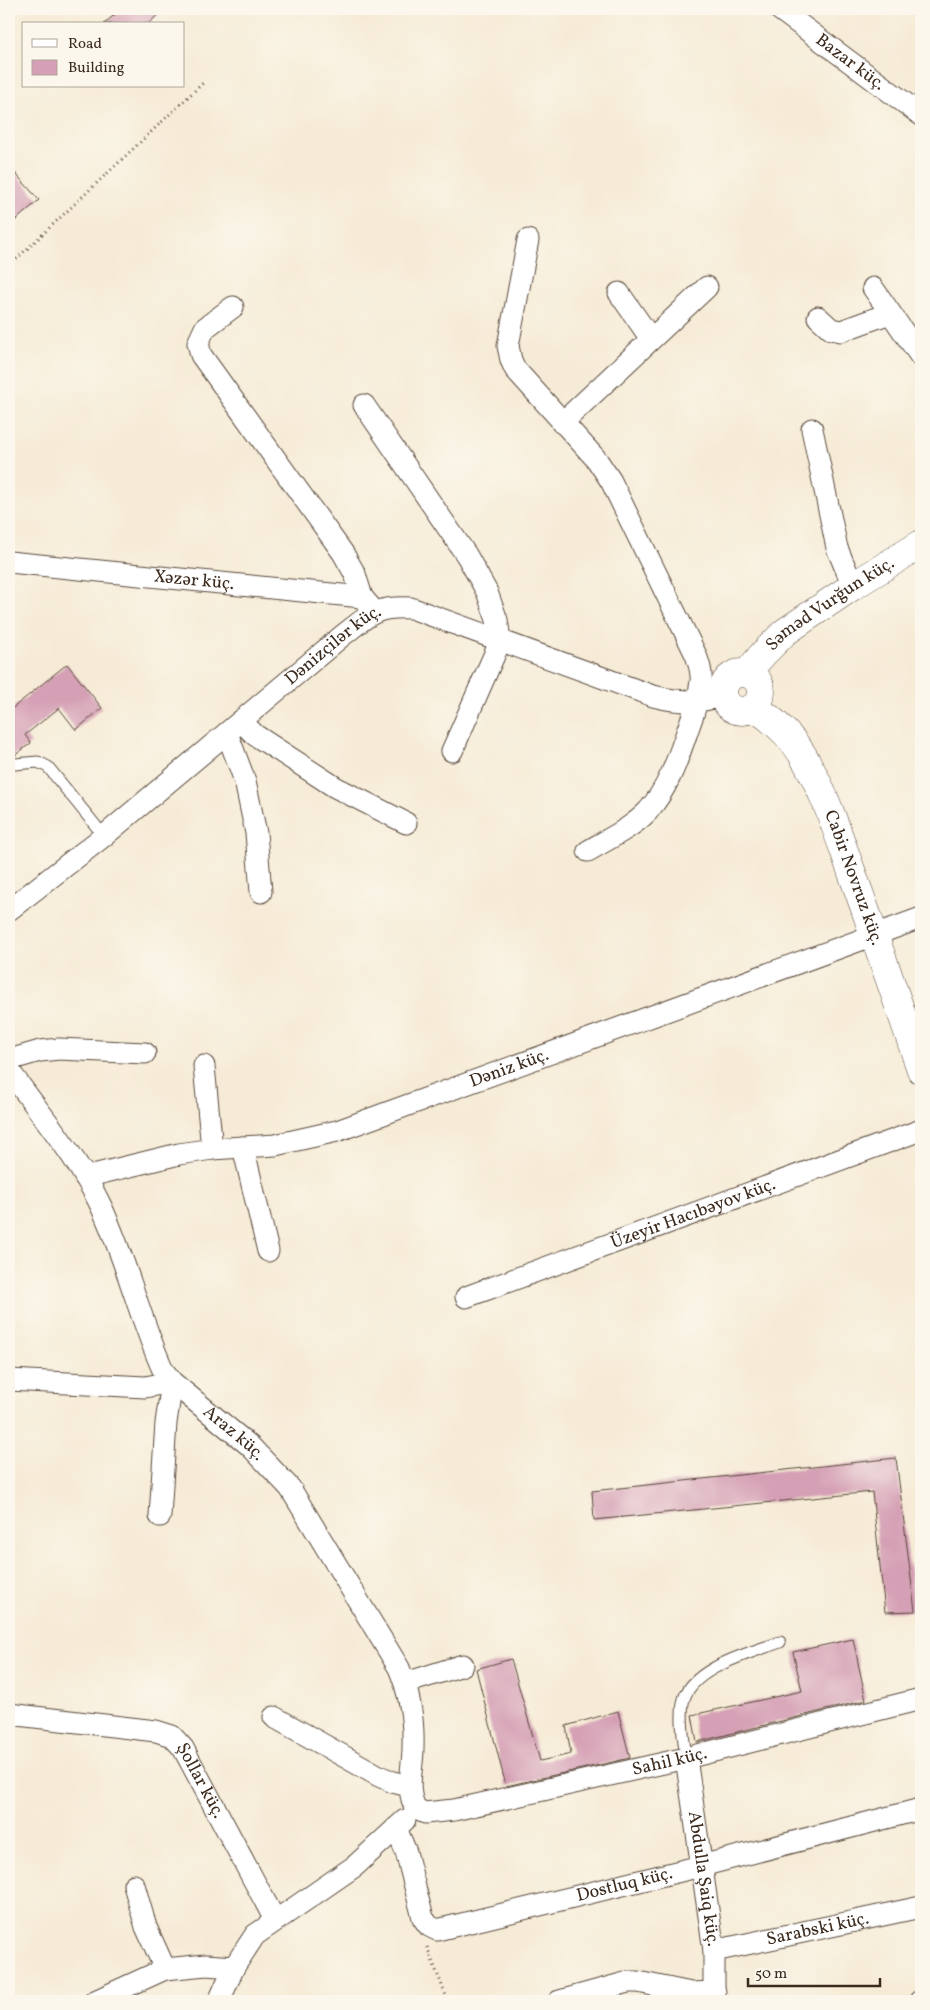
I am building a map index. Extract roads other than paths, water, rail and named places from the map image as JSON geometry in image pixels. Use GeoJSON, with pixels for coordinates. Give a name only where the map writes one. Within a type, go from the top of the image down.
{"type":"FeatureCollection","features":[{"type":"Feature","properties":{"kind":"main road","name":"Səməd Vurğun küç."},"geometry":{"type":"LineString","coordinates":[[747,673],[785,632],[853,586],[921,544]]}},
{"type":"Feature","properties":{"kind":"main road"},"geometry":{"type":"LineString","coordinates":[[747,673],[760,684],[759,700],[754,707],[747,710],[732,708],[726,703],[711,698],[723,689],[729,678],[734,674],[747,673]]}},
{"type":"Feature","properties":{"kind":"main road","name":"Cabir Novruz küç."},"geometry":{"type":"LineString","coordinates":[[754,707],[774,721],[788,735],[802,753],[812,771],[828,806],[921,1070]]}},
{"type":"Feature","properties":{"kind":"street","name":"Bazar küç."},"geometry":{"type":"LineString","coordinates":[[780,9],[921,115]]}},
{"type":"Feature","properties":{"kind":"street"},"geometry":{"type":"LineString","coordinates":[[528,240],[508,346],[511,360],[515,369],[597,460],[611,481],[696,655],[701,668],[701,679],[711,698],[661,794],[647,812],[634,824],[588,851]]}},
{"type":"Feature","properties":{"kind":"street"},"geometry":{"type":"LineString","coordinates":[[562,423],[707,287]]}},
{"type":"Feature","properties":{"kind":"street"},"geometry":{"type":"LineString","coordinates":[[872,288],[921,358]]}},
{"type":"Feature","properties":{"kind":"street"},"geometry":{"type":"LineString","coordinates":[[619,293],[652,339]]}},
{"type":"Feature","properties":{"kind":"street"},"geometry":{"type":"LineString","coordinates":[[232,307],[205,328],[198,343],[201,355],[343,553],[355,574],[368,604]]}},
{"type":"Feature","properties":{"kind":"street"},"geometry":{"type":"LineString","coordinates":[[818,317],[831,329],[841,330],[890,313]]}},
{"type":"Feature","properties":{"kind":"street"},"geometry":{"type":"LineString","coordinates":[[364,405],[467,556],[487,592],[497,620],[500,639],[452,751]]}},
{"type":"Feature","properties":{"kind":"street"},"geometry":{"type":"LineString","coordinates":[[812,429],[837,548],[853,586]]}},
{"type":"Feature","properties":{"kind":"street","name":"Xəzər küç."},"geometry":{"type":"LineString","coordinates":[[9,562],[368,604]]}},
{"type":"Feature","properties":{"kind":"street","name":"Dәnizçilәr küç."},"geometry":{"type":"LineString","coordinates":[[9,910],[104,836],[342,636],[368,604],[411,608],[653,696],[677,701],[711,698]]}},
{"type":"Feature","properties":{"kind":"street"},"geometry":{"type":"LineString","coordinates":[[234,727],[255,735],[335,787],[406,823]]}},
{"type":"Feature","properties":{"kind":"street"},"geometry":{"type":"LineString","coordinates":[[234,727],[254,825],[261,892]]}},
{"type":"Feature","properties":{"kind":"street","name":"Dәniz küç."},"geometry":{"type":"LineString","coordinates":[[85,1177],[180,1154],[212,1149],[295,1142],[337,1131],[921,918]]}},
{"type":"Feature","properties":{"kind":"street"},"geometry":{"type":"LineString","coordinates":[[9,1060],[40,1051],[59,1049],[145,1054]]}},
{"type":"Feature","properties":{"kind":"street"},"geometry":{"type":"LineString","coordinates":[[204,1066],[212,1149]]}},
{"type":"Feature","properties":{"kind":"street","name":"Araz küç."},"geometry":{"type":"LineString","coordinates":[[9,1070],[85,1177],[100,1205],[117,1244],[157,1356],[172,1382],[250,1446],[290,1488],[399,1668],[410,1697],[413,1727],[410,1800],[416,1809]]}},
{"type":"Feature","properties":{"kind":"street","name":"Üzeyir Hacıbəyov küç."},"geometry":{"type":"LineString","coordinates":[[466,1297],[921,1130]]}},
{"type":"Feature","properties":{"kind":"street"},"geometry":{"type":"LineString","coordinates":[[243,1147],[268,1251]]}},
{"type":"Feature","properties":{"kind":"street"},"geometry":{"type":"LineString","coordinates":[[9,1380],[145,1387],[172,1382],[166,1422],[160,1516]]}},
{"type":"Feature","properties":{"kind":"street"},"geometry":{"type":"LineString","coordinates":[[406,1683],[463,1665]]}},
{"type":"Feature","properties":{"kind":"street","name":"Sahil küç."},"geometry":{"type":"LineString","coordinates":[[416,1809],[425,1813],[454,1810],[686,1758],[921,1699]]}},
{"type":"Feature","properties":{"kind":"street","name":"Şollar küç."},"geometry":{"type":"LineString","coordinates":[[9,1714],[139,1728],[172,1736],[183,1748],[275,1920]]}},
{"type":"Feature","properties":{"kind":"street"},"geometry":{"type":"LineString","coordinates":[[274,1717],[379,1776],[410,1786]]}},
{"type":"Feature","properties":{"kind":"street","name":"Abdulla Şaiq küç."},"geometry":{"type":"LineString","coordinates":[[686,1758],[714,1951],[715,1996]]}},
{"type":"Feature","properties":{"kind":"street"},"geometry":{"type":"LineString","coordinates":[[219,2001],[234,1967],[255,1935],[355,1866],[416,1809]]}},
{"type":"Feature","properties":{"kind":"street","name":"Dostluq küç."},"geometry":{"type":"LineString","coordinates":[[396,1828],[406,1852],[423,1918],[429,1926],[437,1930],[701,1866],[921,1809]]}},
{"type":"Feature","properties":{"kind":"street"},"geometry":{"type":"LineString","coordinates":[[134,1885],[146,1927],[165,1969]]}},
{"type":"Feature","properties":{"kind":"street","name":"Sarabski küç."},"geometry":{"type":"LineString","coordinates":[[714,1951],[921,1906]]}},
{"type":"Feature","properties":{"kind":"street"},"geometry":{"type":"LineString","coordinates":[[95,2001],[165,1969],[206,1965],[234,1967]]}},
{"type":"Feature","properties":{"kind":"street"},"geometry":{"type":"LineString","coordinates":[[558,2001],[628,1982],[638,1982],[715,1996]]}},
{"type":"Feature","properties":{"kind":"lane"},"geometry":{"type":"LineString","coordinates":[[15,764],[38,762],[48,767],[104,836]]}},
{"type":"Feature","properties":{"kind":"lane"},"geometry":{"type":"LineString","coordinates":[[686,1758],[682,1721],[683,1703],[687,1692],[695,1681],[706,1671],[780,1642]]}}]}
